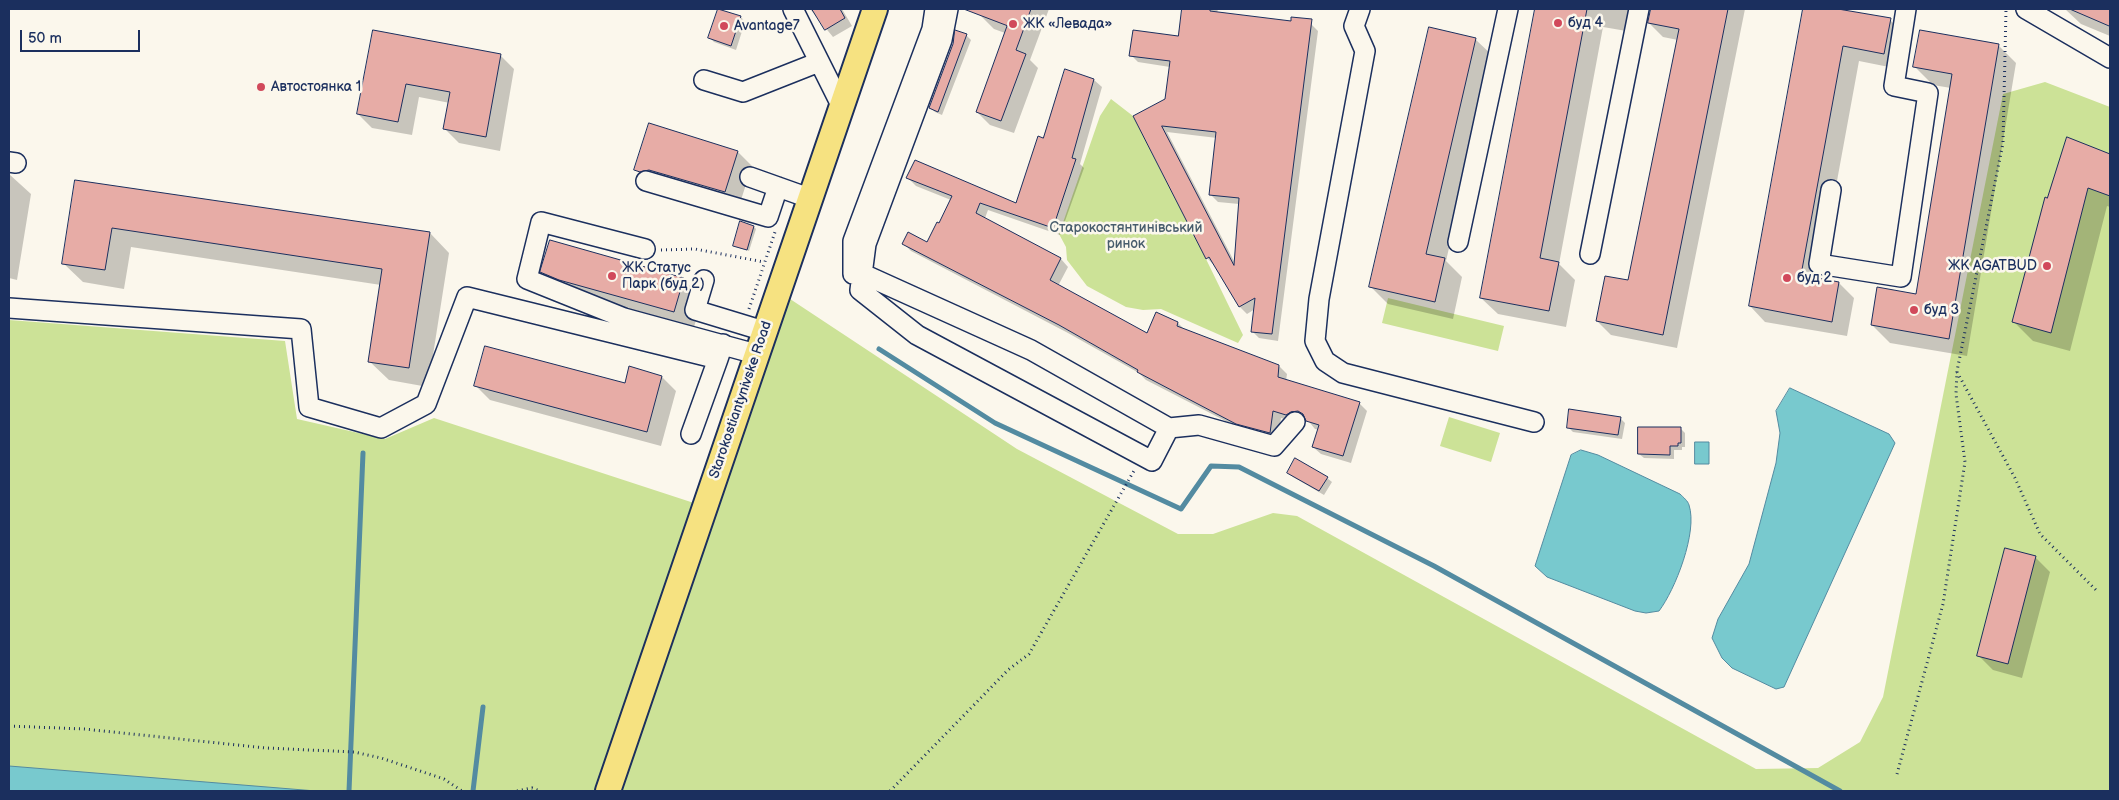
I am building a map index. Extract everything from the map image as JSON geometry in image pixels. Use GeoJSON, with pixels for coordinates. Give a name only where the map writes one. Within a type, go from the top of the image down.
{"type":"FeatureCollection","features":[{"type":"Feature","properties":{"kind":"main road","name":"Starokostiantynivske Road"},"geometry":{"type":"LineString","coordinates":[[610,785],[875,9]]}},
{"type":"Feature","properties":{"kind":"lane"},"geometry":{"type":"LineString","coordinates":[[793,9],[841,105]]}},
{"type":"Feature","properties":{"kind":"lane"},"geometry":{"type":"LineString","coordinates":[[935,9],[932,29],[853,240],[853,274],[863,274],[1031,350],[1169,428],[1198,425],[1274,446],[1294,422]]}},
{"type":"Feature","properties":{"kind":"lane"},"geometry":{"type":"LineString","coordinates":[[948,9],[942,40],[866,244],[860,290],[917,335],[1152,460],[1169,428]]}},
{"type":"Feature","properties":{"kind":"lane"},"geometry":{"type":"LineString","coordinates":[[1360,9],[1354,26],[1365,51],[1319,299],[1315,341],[1325,361],[1343,372],[1534,422]]}},
{"type":"Feature","properties":{"kind":"lane"},"geometry":{"type":"LineString","coordinates":[[1458,242],[1508,9]]}},
{"type":"Feature","properties":{"kind":"lane"},"geometry":{"type":"LineString","coordinates":[[1590,254],[1639,9]]}},
{"type":"Feature","properties":{"kind":"lane"},"geometry":{"type":"LineString","coordinates":[[1831,190],[1819,264],[1901,277],[1928,93],[1894,86],[1906,9]]}},
{"type":"Feature","properties":{"kind":"lane"},"geometry":{"type":"LineString","coordinates":[[2026,9],[2110,58]]}},
{"type":"Feature","properties":{"kind":"lane"},"geometry":{"type":"LineString","coordinates":[[704,80],[743,92],[819,62]]}},
{"type":"Feature","properties":{"kind":"lane"},"geometry":{"type":"LineString","coordinates":[[750,177],[810,198]]}},
{"type":"Feature","properties":{"kind":"lane"},"geometry":{"type":"LineString","coordinates":[[646,181],[768,217],[778,187]]}},
{"type":"Feature","properties":{"kind":"lane"},"geometry":{"type":"LineString","coordinates":[[645,249],[541,222],[527,279],[624,318],[720,352]]}},
{"type":"Feature","properties":{"kind":"lane"},"geometry":{"type":"LineString","coordinates":[[704,280],[695,310],[764,331]]}},
{"type":"Feature","properties":{"kind":"lane"},"geometry":{"type":"LineString","coordinates":[[9,308],[301,329],[309,407],[381,428],[426,404],[467,297],[720,352],[756,354]]}},
{"type":"Feature","properties":{"kind":"lane"},"geometry":{"type":"LineString","coordinates":[[691,434],[720,352]]}},
{"type":"Feature","properties":{"kind":"path"},"geometry":{"type":"LineString","coordinates":[[1897,774],[1943,604],[1965,462],[1956,394],[1957,371],[2003,143],[2006,9]]}},
{"type":"Feature","properties":{"kind":"path"},"geometry":{"type":"LineString","coordinates":[[645,249],[696,249],[764,262]]}},
{"type":"Feature","properties":{"kind":"path"},"geometry":{"type":"LineString","coordinates":[[1957,371],[2015,478],[2040,534],[2098,592]]}},
{"type":"Feature","properties":{"kind":"path"},"geometry":{"type":"LineString","coordinates":[[890,791],[1008,670],[1029,654],[1129,478]]}},
{"type":"Feature","properties":{"kind":"path"},"geometry":{"type":"LineString","coordinates":[[9,726],[84,729],[266,748],[354,752],[381,758],[444,779],[462,791]]}},
{"type":"Feature","properties":{"kind":"path"},"geometry":{"type":"LineString","coordinates":[[517,791],[532,788],[540,791]]}},
{"type":"Feature","properties":{"kind":"green space"},"geometry":{"type":"Polygon","coordinates":[[[2045,82],[2110,107],[2110,791],[616,791],[784,295],[1017,449],[1178,534],[1213,534],[1273,513],[1297,516],[1756,769],[1818,768],[1860,742],[1883,697],[2003,94],[2045,82]]]}},
{"type":"Feature","properties":{"kind":"green space","name":"Старокостянтинівський ринок"},"geometry":{"type":"Polygon","coordinates":[[[1111,99],[1133,116],[1243,335],[1238,343],[1161,309],[1143,310],[1126,307],[1087,286],[1067,260],[1066,247],[1059,234],[1100,116],[1111,99]]]}},
{"type":"Feature","properties":{"kind":"green space"},"geometry":{"type":"Polygon","coordinates":[[[1388,298],[1504,326],[1498,351],[1382,323],[1388,298]]]}},
{"type":"Feature","properties":{"kind":"green space"},"geometry":{"type":"Polygon","coordinates":[[[9,320],[285,341],[297,419],[385,439],[434,418],[697,504],[600,791],[9,791],[9,320]]]}},
{"type":"Feature","properties":{"kind":"green space"},"geometry":{"type":"Polygon","coordinates":[[[1449,417],[1500,433],[1491,462],[1440,446],[1449,417]]]}},
{"type":"Feature","properties":{"kind":"water"},"geometry":{"type":"Polygon","coordinates":[[[1790,388],[1889,434],[1895,443],[1784,687],[1776,689],[1732,668],[1722,658],[1712,638],[1718,619],[1749,564],[1776,463],[1780,433],[1776,411],[1790,388]]]}},
{"type":"Feature","properties":{"kind":"water"},"geometry":{"type":"Polygon","coordinates":[[[1695,442],[1709,442],[1709,464],[1695,464],[1695,442]]]}},
{"type":"Feature","properties":{"kind":"water"},"geometry":{"type":"Polygon","coordinates":[[[1581,450],[1598,455],[1680,494],[1688,504],[1691,516],[1688,545],[1672,589],[1659,611],[1646,613],[1635,611],[1547,577],[1535,566],[1571,455],[1581,450]]]}},
{"type":"Feature","properties":{"kind":"water"},"geometry":{"type":"Polygon","coordinates":[[[9,766],[316,791],[9,791],[9,766]]]}},
{"type":"Feature","properties":{"kind":"building"},"geometry":{"type":"Polygon","coordinates":[[[718,9],[741,16],[731,46],[708,38],[718,9]]]}},
{"type":"Feature","properties":{"kind":"building"},"geometry":{"type":"Polygon","coordinates":[[[812,9],[840,9],[845,18],[825,30],[812,9]]]}},
{"type":"Feature","properties":{"kind":"building"},"geometry":{"type":"Polygon","coordinates":[[[964,9],[1031,9],[1016,50],[1026,54],[1001,121],[976,112],[1007,26],[964,9]]]}},
{"type":"Feature","properties":{"kind":"building"},"geometry":{"type":"Polygon","coordinates":[[[1182,9],[1210,9],[1210,11],[1291,21],[1291,17],[1312,19],[1272,334],[1251,332],[1255,298],[1239,307],[1209,257],[1206,259],[1133,116],[1165,99],[1170,61],[1129,56],[1133,30],[1178,36],[1182,9]],[[1162,126],[1234,265],[1239,198],[1209,195],[1216,132],[1162,126]]]}},
{"type":"Feature","properties":{"kind":"building"},"geometry":{"type":"Polygon","coordinates":[[[1535,9],[1587,9],[1540,258],[1559,262],[1549,311],[1480,298],[1535,9]]]}},
{"type":"Feature","properties":{"kind":"building"},"geometry":{"type":"Polygon","coordinates":[[[1651,9],[1728,9],[1663,335],[1596,321],[1605,276],[1628,280],[1679,29],[1648,23],[1651,9]]]}},
{"type":"Feature","properties":{"kind":"building"},"geometry":{"type":"Polygon","coordinates":[[[1803,9],[1838,9],[1891,18],[1884,54],[1843,46],[1801,275],[1839,282],[1832,322],[1749,306],[1803,9]]]}},
{"type":"Feature","properties":{"kind":"building"},"geometry":{"type":"Polygon","coordinates":[[[2070,9],[2110,9],[2110,26],[2070,9]]]}},
{"type":"Feature","properties":{"kind":"building"},"geometry":{"type":"Polygon","coordinates":[[[1429,27],[1476,38],[1426,254],[1445,258],[1435,302],[1369,287],[1429,27]]]}},
{"type":"Feature","properties":{"kind":"building"},"geometry":{"type":"Polygon","coordinates":[[[373,30],[501,54],[486,137],[443,129],[450,92],[406,84],[398,122],[357,114],[373,30]]]}},
{"type":"Feature","properties":{"kind":"building"},"geometry":{"type":"Polygon","coordinates":[[[955,30],[967,34],[938,112],[929,108],[953,44],[955,30]]]}},
{"type":"Feature","properties":{"kind":"building"},"geometry":{"type":"Polygon","coordinates":[[[1920,30],[1999,44],[1949,339],[1871,325],[1877,287],[1916,294],[1952,74],[1913,67],[1920,30]]]}},
{"type":"Feature","properties":{"kind":"building"},"geometry":{"type":"Polygon","coordinates":[[[1065,69],[1094,79],[1072,158],[1076,159],[1053,228],[980,203],[976,213],[1061,258],[1050,280],[1147,333],[1156,312],[1178,322],[1177,326],[1279,365],[1278,377],[1360,402],[1343,456],[1312,447],[1319,425],[1306,421],[1303,414],[1298,411],[1286,415],[1273,411],[1270,433],[1236,424],[1137,372],[1138,370],[1059,325],[902,244],[908,232],[927,242],[952,196],[906,178],[915,160],[1016,203],[1038,136],[1043,138],[1065,69]]]}},
{"type":"Feature","properties":{"kind":"building"},"geometry":{"type":"Polygon","coordinates":[[[649,123],[738,151],[725,192],[649,170],[640,172],[634,170],[649,123]]]}},
{"type":"Feature","properties":{"kind":"building","name":"ЖК AGATBUD"},"geometry":{"type":"Polygon","coordinates":[[[2067,137],[2110,154],[2110,196],[2088,188],[2051,333],[2012,322],[2045,197],[2047,198],[2067,137]]]}},
{"type":"Feature","properties":{"kind":"building"},"geometry":{"type":"Polygon","coordinates":[[[75,180],[430,232],[409,368],[368,362],[382,269],[112,228],[105,270],[62,264],[75,180]]]}},
{"type":"Feature","properties":{"kind":"building"},"geometry":{"type":"Polygon","coordinates":[[[740,221],[754,226],[747,250],[733,246],[740,221]]]}},
{"type":"Feature","properties":{"kind":"building","name":"ЖК Статус Парк (буд 2)"},"geometry":{"type":"Polygon","coordinates":[[[550,240],[684,278],[674,312],[559,280],[540,272],[550,240]]]}},
{"type":"Feature","properties":{"kind":"building"},"geometry":{"type":"Polygon","coordinates":[[[485,346],[625,383],[629,366],[662,376],[647,432],[474,386],[485,346]]]}},
{"type":"Feature","properties":{"kind":"building"},"geometry":{"type":"Polygon","coordinates":[[[1569,409],[1621,417],[1618,435],[1567,428],[1569,409]]]}},
{"type":"Feature","properties":{"kind":"building"},"geometry":{"type":"Polygon","coordinates":[[[1638,427],[1681,427],[1681,443],[1678,443],[1678,446],[1670,446],[1670,455],[1638,454],[1638,427]]]}},
{"type":"Feature","properties":{"kind":"building"},"geometry":{"type":"Polygon","coordinates":[[[1295,458],[1328,477],[1319,491],[1287,473],[1295,458]]]}},
{"type":"Feature","properties":{"kind":"building"},"geometry":{"type":"Polygon","coordinates":[[[2005,548],[2036,556],[2008,664],[1977,656],[2005,548]]]}},
{"type":"Feature","properties":{"kind":"waterway"},"geometry":{"type":"LineString","coordinates":[[879,349],[995,423],[1181,509],[1211,466],[1239,467],[1434,566],[1840,791]]}},
{"type":"Feature","properties":{"kind":"waterway"},"geometry":{"type":"LineString","coordinates":[[349,791],[363,453]]}},
{"type":"Feature","properties":{"kind":"waterway"},"geometry":{"type":"LineString","coordinates":[[473,791],[483,707]]}},
{"type":"Feature","properties":{"kind":"place","name":"буд 4"},"geometry":{"type":"Point","coordinates":[1558,23]}},
{"type":"Feature","properties":{"kind":"place","name":"ЖК «Левада»"},"geometry":{"type":"Point","coordinates":[1013,24]}},
{"type":"Feature","properties":{"kind":"place","name":"Avantage7"},"geometry":{"type":"Point","coordinates":[724,26]}},
{"type":"Feature","properties":{"kind":"place","name":"Автостоянка 1"},"geometry":{"type":"Point","coordinates":[261,87]}},
{"type":"Feature","properties":{"kind":"place","name":"ЖК AGATBUD"},"geometry":{"type":"Point","coordinates":[2047,266]}},
{"type":"Feature","properties":{"kind":"place","name":"ЖК Статус Парк (буд 2)"},"geometry":{"type":"Point","coordinates":[612,276]}},
{"type":"Feature","properties":{"kind":"place","name":"буд 2"},"geometry":{"type":"Point","coordinates":[1787,278]}},
{"type":"Feature","properties":{"kind":"place","name":"буд 3"},"geometry":{"type":"Point","coordinates":[1914,310]}}]}
